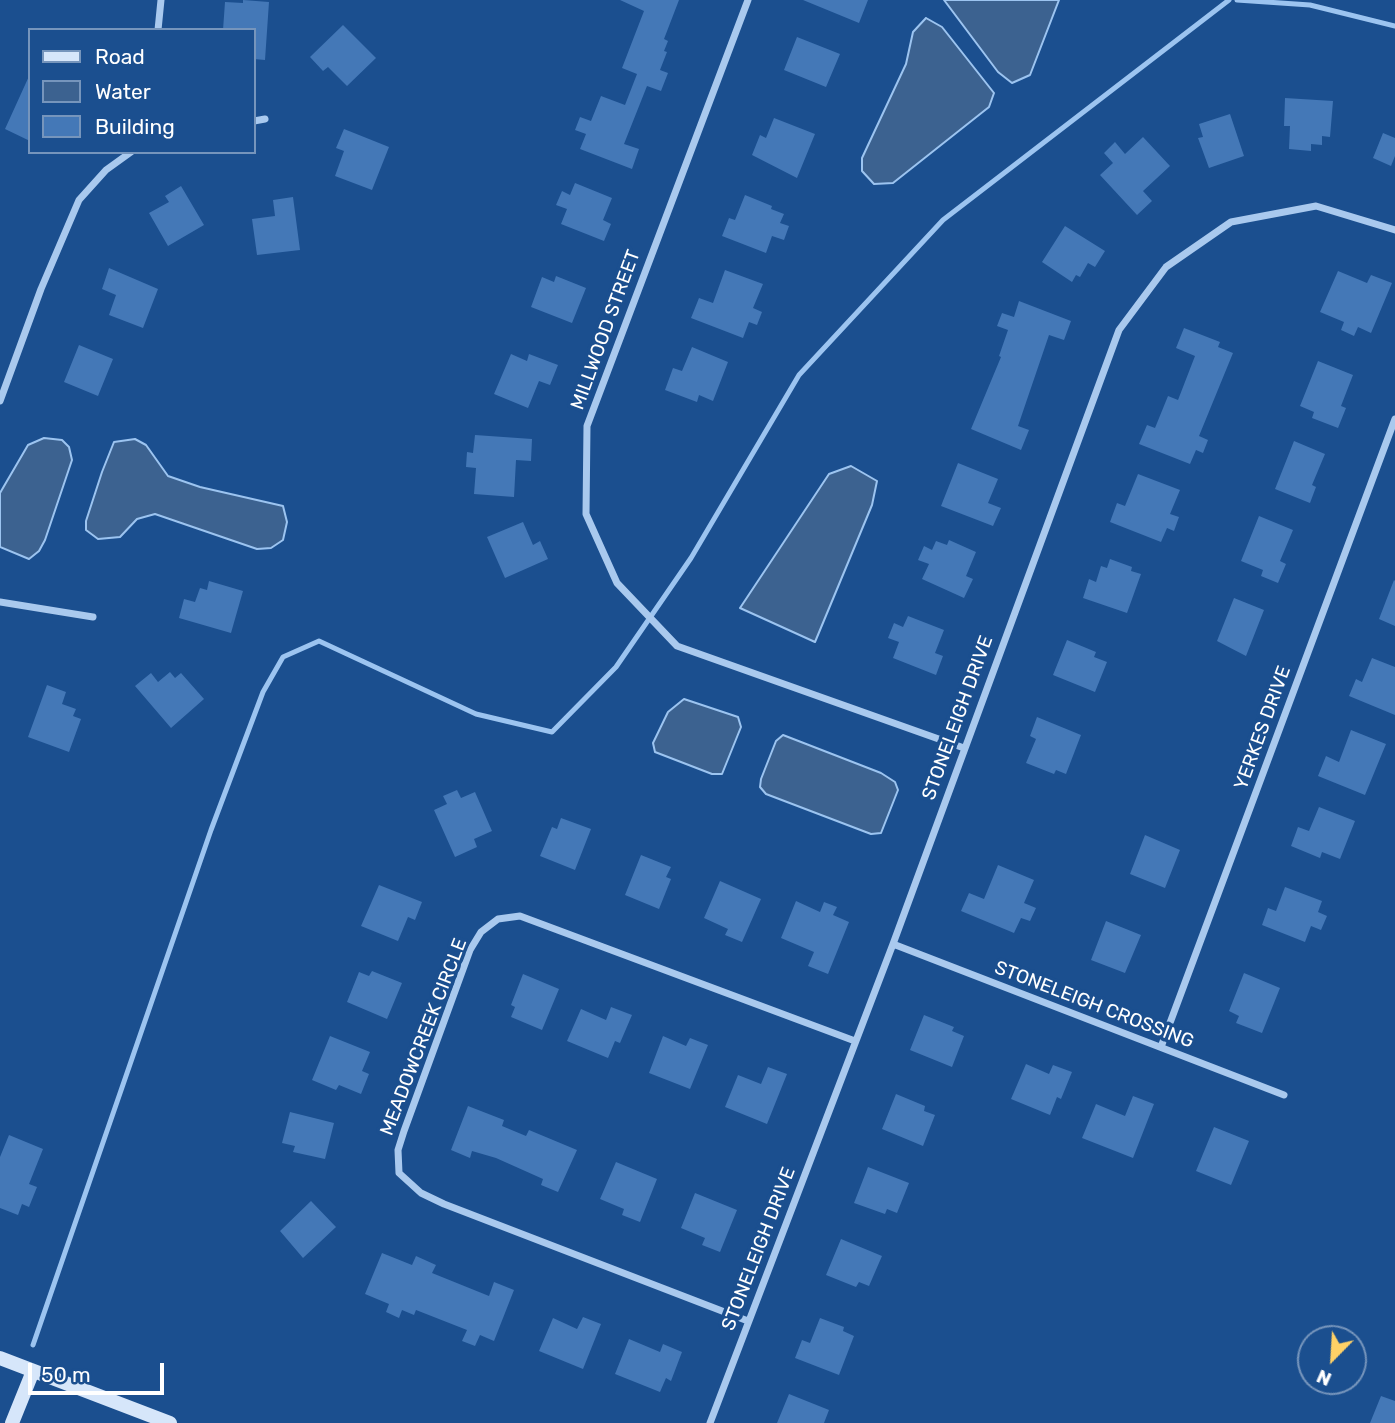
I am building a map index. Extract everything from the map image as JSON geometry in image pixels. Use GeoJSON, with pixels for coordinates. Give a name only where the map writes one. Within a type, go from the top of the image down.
{"type":"FeatureCollection","features":[{"type":"Feature","properties":{"kind":"main road"},"geometry":{"type":"LineString","coordinates":[[0,1358],[170,1423]]}},
{"type":"Feature","properties":{"kind":"main road"},"geometry":{"type":"LineString","coordinates":[[12,1423],[33,1371]]}},
{"type":"Feature","properties":{"kind":"street"},"geometry":{"type":"LineString","coordinates":[[158,28],[161,0]]}},
{"type":"Feature","properties":{"kind":"street","name":"MILLWOOD STREET"},"geometry":{"type":"LineString","coordinates":[[748,0],[587,426],[586,514],[617,583],[677,646],[964,748]]}},
{"type":"Feature","properties":{"kind":"street"},"geometry":{"type":"LineString","coordinates":[[256,121],[265,120]]}},
{"type":"Feature","properties":{"kind":"street"},"geometry":{"type":"LineString","coordinates":[[0,401],[41,289],[79,200],[106,170],[128,154]]}},
{"type":"Feature","properties":{"kind":"street","name":"STONELEIGH DRIVE"},"geometry":{"type":"LineString","coordinates":[[710,1423],[893,944],[1119,330],[1166,267],[1231,222],[1316,205],[1395,230]]}},
{"type":"Feature","properties":{"kind":"street","name":"YERKES DRIVE"},"geometry":{"type":"LineString","coordinates":[[1161,1047],[1395,419]]}},
{"type":"Feature","properties":{"kind":"street"},"geometry":{"type":"LineString","coordinates":[[0,602],[93,617]]}},
{"type":"Feature","properties":{"kind":"street","name":"MEADOWCREEK CIRCLE"},"geometry":{"type":"LineString","coordinates":[[748,1321],[444,1204],[421,1194],[399,1173],[398,1150],[404,1130],[470,950],[481,932],[498,919],[520,916],[855,1041]]}},
{"type":"Feature","properties":{"kind":"street","name":"STONELEIGH CROSSING"},"geometry":{"type":"LineString","coordinates":[[893,944],[1284,1094]]}},
{"type":"Feature","properties":{"kind":"water"},"geometry":{"type":"Polygon","coordinates":[[[944,0],[1059,0],[1030,75],[1012,83],[998,72],[944,0]]]}},
{"type":"Feature","properties":{"kind":"water"},"geometry":{"type":"Polygon","coordinates":[[[926,18],[942,27],[994,93],[989,107],[893,183],[874,184],[862,171],[862,158],[906,64],[913,32],[926,18]]]}},
{"type":"Feature","properties":{"kind":"water"},"geometry":{"type":"Polygon","coordinates":[[[44,438],[62,440],[69,447],[72,460],[45,540],[39,551],[29,559],[0,547],[0,493],[28,445],[44,438]]]}},
{"type":"Feature","properties":{"kind":"water"},"geometry":{"type":"Polygon","coordinates":[[[135,439],[146,445],[168,476],[200,487],[283,506],[287,522],[283,540],[271,548],[257,549],[155,514],[137,519],[120,537],[98,539],[86,530],[86,521],[102,472],[114,442],[135,439]]]}},
{"type":"Feature","properties":{"kind":"water"},"geometry":{"type":"Polygon","coordinates":[[[851,466],[877,481],[872,505],[815,642],[740,608],[829,474],[851,466]]]}},
{"type":"Feature","properties":{"kind":"water"},"geometry":{"type":"Polygon","coordinates":[[[684,699],[738,717],[741,727],[722,774],[712,774],[655,752],[653,743],[668,712],[684,699]]]}},
{"type":"Feature","properties":{"kind":"water"},"geometry":{"type":"Polygon","coordinates":[[[783,735],[881,773],[895,782],[898,790],[881,833],[871,834],[766,794],[760,787],[761,779],[776,741],[783,735]]]}},
{"type":"Feature","properties":{"kind":"building"},"geometry":{"type":"Polygon","coordinates":[[[243,0],[269,2],[265,60],[256,59],[256,28],[223,28],[225,2],[243,3],[243,0]]]}},
{"type":"Feature","properties":{"kind":"building"},"geometry":{"type":"Polygon","coordinates":[[[620,0],[679,0],[664,39],[668,41],[664,51],[667,52],[660,70],[668,73],[661,91],[647,86],[624,144],[639,149],[632,169],[580,149],[586,134],[575,130],[580,117],[591,121],[601,96],[625,105],[637,74],[622,68],[644,11],[620,0]]]}},
{"type":"Feature","properties":{"kind":"building"},"geometry":{"type":"Polygon","coordinates":[[[803,0],[868,0],[859,23],[803,0]]]}},
{"type":"Feature","properties":{"kind":"building"},"geometry":{"type":"Polygon","coordinates":[[[343,25],[376,58],[347,86],[328,67],[323,71],[310,57],[343,25]]]}},
{"type":"Feature","properties":{"kind":"building"},"geometry":{"type":"Polygon","coordinates":[[[797,37],[840,54],[826,87],[784,70],[797,37]]]}},
{"type":"Feature","properties":{"kind":"building"},"geometry":{"type":"Polygon","coordinates":[[[28,78],[28,140],[5,129],[28,78]]]}},
{"type":"Feature","properties":{"kind":"building"},"geometry":{"type":"Polygon","coordinates":[[[1285,98],[1333,101],[1330,137],[1322,136],[1322,145],[1311,144],[1311,151],[1289,149],[1290,126],[1284,126],[1285,98]]]}},
{"type":"Feature","properties":{"kind":"building"},"geometry":{"type":"Polygon","coordinates":[[[1230,114],[1244,156],[1209,168],[1198,138],[1203,137],[1199,124],[1230,114]]]}},
{"type":"Feature","properties":{"kind":"building"},"geometry":{"type":"Polygon","coordinates":[[[774,118],[815,134],[797,178],[752,155],[760,135],[766,138],[774,118]]]}},
{"type":"Feature","properties":{"kind":"building"},"geometry":{"type":"Polygon","coordinates":[[[344,129],[389,147],[372,190],[335,176],[344,151],[336,148],[344,129]]]}},
{"type":"Feature","properties":{"kind":"building"},"geometry":{"type":"Polygon","coordinates":[[[1383,133],[1395,138],[1395,156],[1391,166],[1373,158],[1383,133]]]}},
{"type":"Feature","properties":{"kind":"building"},"geometry":{"type":"Polygon","coordinates":[[[1143,137],[1170,166],[1143,191],[1152,201],[1137,215],[1100,175],[1113,163],[1104,153],[1115,142],[1125,154],[1143,137]]]}},
{"type":"Feature","properties":{"kind":"building"},"geometry":{"type":"Polygon","coordinates":[[[575,183],[612,198],[603,220],[611,224],[604,241],[561,224],[567,209],[556,205],[562,191],[570,195],[575,183]]]}},
{"type":"Feature","properties":{"kind":"building"},"geometry":{"type":"Polygon","coordinates":[[[181,186],[204,225],[168,246],[149,213],[169,202],[165,196],[181,186]]]}},
{"type":"Feature","properties":{"kind":"building"},"geometry":{"type":"Polygon","coordinates":[[[745,195],[784,214],[780,223],[789,226],[784,240],[772,236],[766,253],[722,236],[729,218],[735,220],[745,195]]]}},
{"type":"Feature","properties":{"kind":"building"},"geometry":{"type":"Polygon","coordinates":[[[293,197],[300,250],[257,255],[252,219],[275,216],[273,200],[293,197]]]}},
{"type":"Feature","properties":{"kind":"building"},"geometry":{"type":"Polygon","coordinates":[[[1065,226],[1105,251],[1095,267],[1088,263],[1080,277],[1076,275],[1072,282],[1042,262],[1065,226]]]}},
{"type":"Feature","properties":{"kind":"building"},"geometry":{"type":"Polygon","coordinates":[[[109,268],[158,289],[143,328],[109,315],[116,295],[102,289],[109,268]]]}},
{"type":"Feature","properties":{"kind":"building"},"geometry":{"type":"Polygon","coordinates":[[[725,270],[763,284],[753,308],[762,312],[757,325],[749,322],[743,338],[691,318],[699,298],[713,303],[725,270]]]}},
{"type":"Feature","properties":{"kind":"building"},"geometry":{"type":"Polygon","coordinates":[[[1338,271],[1367,283],[1371,275],[1392,283],[1371,333],[1358,327],[1354,336],[1341,330],[1344,322],[1320,312],[1338,271]]]}},
{"type":"Feature","properties":{"kind":"building"},"geometry":{"type":"Polygon","coordinates":[[[556,276],[586,288],[572,323],[531,307],[542,277],[554,282],[556,276]]]}},
{"type":"Feature","properties":{"kind":"building"},"geometry":{"type":"Polygon","coordinates":[[[1019,301],[1071,321],[1064,340],[1049,335],[1018,426],[1029,430],[1021,450],[971,429],[1001,357],[999,356],[1008,330],[997,326],[1002,313],[1014,317],[1019,301]]]}},
{"type":"Feature","properties":{"kind":"building"},"geometry":{"type":"Polygon","coordinates":[[[1184,328],[1220,342],[1218,347],[1233,353],[1199,436],[1208,440],[1203,453],[1196,450],[1190,464],[1139,444],[1147,425],[1155,428],[1168,396],[1178,400],[1195,356],[1176,348],[1184,328]]]}},
{"type":"Feature","properties":{"kind":"building"},"geometry":{"type":"Polygon","coordinates":[[[79,345],[113,359],[98,396],[64,382],[79,345]]]}},
{"type":"Feature","properties":{"kind":"building"},"geometry":{"type":"Polygon","coordinates":[[[692,347],[728,362],[713,401],[699,395],[697,402],[665,390],[673,368],[682,371],[692,347]]]}},
{"type":"Feature","properties":{"kind":"building"},"geometry":{"type":"Polygon","coordinates":[[[511,354],[527,361],[529,354],[558,365],[550,385],[539,381],[528,408],[494,394],[511,354]]]}},
{"type":"Feature","properties":{"kind":"building"},"geometry":{"type":"Polygon","coordinates":[[[1318,361],[1353,375],[1341,406],[1346,408],[1338,428],[1312,418],[1314,412],[1300,406],[1318,361]]]}},
{"type":"Feature","properties":{"kind":"building"},"geometry":{"type":"Polygon","coordinates":[[[475,435],[532,439],[531,461],[516,460],[514,497],[474,494],[476,468],[466,467],[467,452],[473,453],[475,435]]]}},
{"type":"Feature","properties":{"kind":"building"},"geometry":{"type":"Polygon","coordinates":[[[1294,441],[1325,454],[1312,485],[1316,487],[1310,503],[1275,489],[1294,441]]]}},
{"type":"Feature","properties":{"kind":"building"},"geometry":{"type":"Polygon","coordinates":[[[958,463],[998,479],[988,503],[1001,508],[993,526],[941,506],[958,463]]]}},
{"type":"Feature","properties":{"kind":"building"},"geometry":{"type":"Polygon","coordinates":[[[1138,474],[1180,490],[1170,514],[1179,517],[1174,531],[1167,528],[1161,542],[1110,522],[1117,503],[1125,506],[1138,474]]]}},
{"type":"Feature","properties":{"kind":"building"},"geometry":{"type":"Polygon","coordinates":[[[1259,516],[1293,530],[1280,561],[1286,564],[1278,583],[1261,576],[1263,570],[1241,561],[1259,516]]]}},
{"type":"Feature","properties":{"kind":"building"},"geometry":{"type":"Polygon","coordinates":[[[523,522],[533,545],[540,541],[548,559],[505,578],[487,537],[523,522]]]}},
{"type":"Feature","properties":{"kind":"building"},"geometry":{"type":"Polygon","coordinates":[[[949,540],[976,552],[966,576],[973,579],[964,598],[922,579],[929,564],[918,560],[924,546],[932,550],[936,541],[947,545],[949,540]]]}},
{"type":"Feature","properties":{"kind":"building"},"geometry":{"type":"Polygon","coordinates":[[[1110,559],[1132,567],[1131,571],[1141,574],[1127,613],[1083,598],[1089,579],[1096,582],[1101,566],[1107,568],[1110,559]]]}},
{"type":"Feature","properties":{"kind":"building"},"geometry":{"type":"Polygon","coordinates":[[[209,581],[243,591],[231,633],[179,618],[184,599],[195,602],[200,588],[207,590],[209,581]]]}},
{"type":"Feature","properties":{"kind":"building"},"geometry":{"type":"Polygon","coordinates":[[[1395,581],[1395,626],[1379,619],[1395,581]]]}},
{"type":"Feature","properties":{"kind":"building"},"geometry":{"type":"Polygon","coordinates":[[[1234,598],[1264,610],[1246,656],[1217,641],[1234,598]]]}},
{"type":"Feature","properties":{"kind":"building"},"geometry":{"type":"Polygon","coordinates":[[[908,616],[944,630],[935,653],[943,656],[936,675],[893,658],[899,642],[888,638],[894,623],[903,627],[908,616]]]}},
{"type":"Feature","properties":{"kind":"building"},"geometry":{"type":"Polygon","coordinates":[[[1067,640],[1096,652],[1094,657],[1107,662],[1095,692],[1053,675],[1067,640]]]}},
{"type":"Feature","properties":{"kind":"building"},"geometry":{"type":"Polygon","coordinates":[[[1372,658],[1395,667],[1395,715],[1349,696],[1356,679],[1362,682],[1372,658]]]}},
{"type":"Feature","properties":{"kind":"building"},"geometry":{"type":"Polygon","coordinates":[[[170,672],[175,678],[181,673],[204,699],[171,728],[135,686],[151,673],[158,682],[170,672]]]}},
{"type":"Feature","properties":{"kind":"building"},"geometry":{"type":"Polygon","coordinates":[[[47,685],[66,692],[62,704],[76,709],[73,716],[81,719],[69,752],[28,737],[47,685]]]}},
{"type":"Feature","properties":{"kind":"building"},"geometry":{"type":"Polygon","coordinates":[[[1037,717],[1081,735],[1066,774],[1056,770],[1054,774],[1026,763],[1036,739],[1030,736],[1037,717]]]}},
{"type":"Feature","properties":{"kind":"building"},"geometry":{"type":"Polygon","coordinates":[[[1351,730],[1386,744],[1365,795],[1318,776],[1326,756],[1339,762],[1351,730]]]}},
{"type":"Feature","properties":{"kind":"building"},"geometry":{"type":"Polygon","coordinates":[[[457,790],[461,798],[475,792],[492,831],[474,839],[477,847],[455,857],[434,810],[447,804],[443,796],[457,790]]]}},
{"type":"Feature","properties":{"kind":"building"},"geometry":{"type":"Polygon","coordinates":[[[1319,807],[1355,821],[1340,859],[1322,852],[1320,858],[1291,846],[1298,827],[1309,831],[1319,807]]]}},
{"type":"Feature","properties":{"kind":"building"},"geometry":{"type":"Polygon","coordinates":[[[561,818],[591,829],[575,870],[540,856],[552,827],[557,829],[561,818]]]}},
{"type":"Feature","properties":{"kind":"building"},"geometry":{"type":"Polygon","coordinates":[[[1145,835],[1180,850],[1165,888],[1130,874],[1145,835]]]}},
{"type":"Feature","properties":{"kind":"building"},"geometry":{"type":"Polygon","coordinates":[[[641,855],[671,867],[666,877],[671,879],[659,909],[625,895],[641,855]]]}},
{"type":"Feature","properties":{"kind":"building"},"geometry":{"type":"Polygon","coordinates":[[[998,865],[1034,880],[1024,903],[1036,908],[1030,921],[1021,918],[1014,933],[961,911],[969,893],[984,899],[998,865]]]}},
{"type":"Feature","properties":{"kind":"building"},"geometry":{"type":"Polygon","coordinates":[[[720,881],[761,899],[742,942],[725,935],[728,929],[704,918],[720,881]]]}},
{"type":"Feature","properties":{"kind":"building"},"geometry":{"type":"Polygon","coordinates":[[[379,885],[422,902],[415,920],[408,917],[398,941],[361,926],[379,885]]]}},
{"type":"Feature","properties":{"kind":"building"},"geometry":{"type":"Polygon","coordinates":[[[1285,887],[1322,901],[1318,912],[1327,916],[1321,930],[1311,926],[1305,942],[1262,925],[1268,908],[1276,911],[1285,887]]]}},
{"type":"Feature","properties":{"kind":"building"},"geometry":{"type":"Polygon","coordinates":[[[796,901],[820,912],[824,902],[837,907],[833,915],[849,922],[828,974],[808,966],[814,952],[781,938],[796,901]]]}},
{"type":"Feature","properties":{"kind":"building"},"geometry":{"type":"Polygon","coordinates":[[[1106,921],[1141,935],[1125,973],[1091,960],[1106,921]]]}},
{"type":"Feature","properties":{"kind":"building"},"geometry":{"type":"Polygon","coordinates":[[[372,971],[402,983],[387,1019],[347,1002],[359,972],[369,976],[372,971]]]}},
{"type":"Feature","properties":{"kind":"building"},"geometry":{"type":"Polygon","coordinates":[[[1244,973],[1280,988],[1262,1033],[1236,1023],[1239,1016],[1229,1011],[1244,973]]]}},
{"type":"Feature","properties":{"kind":"building"},"geometry":{"type":"Polygon","coordinates":[[[523,974],[559,989],[542,1030],[511,1017],[515,1007],[511,1005],[523,974]]]}},
{"type":"Feature","properties":{"kind":"building"},"geometry":{"type":"Polygon","coordinates":[[[611,1007],[632,1015],[620,1043],[615,1041],[608,1058],[567,1041],[581,1009],[606,1020],[611,1007]]]}},
{"type":"Feature","properties":{"kind":"building"},"geometry":{"type":"Polygon","coordinates":[[[924,1015],[954,1027],[952,1031],[964,1036],[952,1067],[910,1050],[924,1015]]]}},
{"type":"Feature","properties":{"kind":"building"},"geometry":{"type":"Polygon","coordinates":[[[330,1036],[370,1052],[362,1071],[369,1074],[361,1094],[339,1085],[336,1090],[312,1080],[330,1036]]]}},
{"type":"Feature","properties":{"kind":"building"},"geometry":{"type":"Polygon","coordinates":[[[663,1036],[686,1046],[690,1038],[708,1045],[690,1089],[649,1073],[663,1036]]]}},
{"type":"Feature","properties":{"kind":"building"},"geometry":{"type":"Polygon","coordinates":[[[1026,1064],[1049,1074],[1053,1065],[1072,1072],[1061,1099],[1057,1097],[1050,1115],[1011,1099],[1026,1064]]]}},
{"type":"Feature","properties":{"kind":"building"},"geometry":{"type":"Polygon","coordinates":[[[768,1067],[787,1074],[767,1124],[725,1107],[738,1075],[761,1084],[768,1067]]]}},
{"type":"Feature","properties":{"kind":"building"},"geometry":{"type":"Polygon","coordinates":[[[896,1094],[925,1106],[924,1111],[935,1115],[923,1146],[882,1129],[896,1094]]]}},
{"type":"Feature","properties":{"kind":"building"},"geometry":{"type":"Polygon","coordinates":[[[1133,1096],[1154,1104],[1133,1158],[1082,1138],[1096,1104],[1125,1116],[1133,1096]]]}},
{"type":"Feature","properties":{"kind":"building"},"geometry":{"type":"Polygon","coordinates":[[[468,1106],[504,1120],[502,1126],[526,1136],[529,1130],[577,1150],[558,1192],[541,1185],[543,1179],[496,1158],[472,1151],[470,1158],[451,1150],[468,1106]]]}},
{"type":"Feature","properties":{"kind":"building"},"geometry":{"type":"Polygon","coordinates":[[[290,1112],[334,1123],[325,1159],[293,1152],[295,1146],[282,1143],[290,1112]]]}},
{"type":"Feature","properties":{"kind":"building"},"geometry":{"type":"Polygon","coordinates":[[[1214,1127],[1249,1141],[1231,1185],[1196,1171],[1214,1127]]]}},
{"type":"Feature","properties":{"kind":"building"},"geometry":{"type":"Polygon","coordinates":[[[9,1135],[43,1149],[29,1184],[37,1187],[29,1207],[22,1204],[18,1215],[0,1208],[0,1157],[9,1135]]]}},
{"type":"Feature","properties":{"kind":"building"},"geometry":{"type":"Polygon","coordinates":[[[616,1162],[657,1179],[640,1222],[622,1215],[624,1209],[600,1199],[616,1162]]]}},
{"type":"Feature","properties":{"kind":"building"},"geometry":{"type":"Polygon","coordinates":[[[868,1167],[909,1183],[897,1213],[887,1209],[885,1214],[854,1203],[868,1167]]]}},
{"type":"Feature","properties":{"kind":"building"},"geometry":{"type":"Polygon","coordinates":[[[695,1193],[737,1210],[720,1252],[702,1245],[705,1238],[681,1228],[695,1193]]]}},
{"type":"Feature","properties":{"kind":"building"},"geometry":{"type":"Polygon","coordinates":[[[311,1201],[336,1227],[303,1258],[280,1231],[311,1201]]]}},
{"type":"Feature","properties":{"kind":"building"},"geometry":{"type":"Polygon","coordinates":[[[841,1239],[882,1256],[869,1286],[859,1282],[856,1287],[826,1275],[841,1239]]]}},
{"type":"Feature","properties":{"kind":"building"},"geometry":{"type":"Polygon","coordinates":[[[382,1253],[412,1265],[416,1256],[436,1265],[432,1273],[489,1296],[494,1282],[514,1290],[494,1341],[480,1335],[475,1346],[462,1341],[467,1330],[416,1310],[414,1315],[402,1310],[399,1318],[386,1312],[389,1304],[365,1294],[382,1253]]]}},
{"type":"Feature","properties":{"kind":"building"},"geometry":{"type":"Polygon","coordinates":[[[583,1317],[601,1324],[583,1369],[539,1351],[553,1318],[577,1329],[583,1317]]]}},
{"type":"Feature","properties":{"kind":"building"},"geometry":{"type":"Polygon","coordinates":[[[820,1318],[844,1327],[843,1331],[854,1336],[839,1375],[795,1358],[802,1340],[810,1343],[820,1318]]]}},
{"type":"Feature","properties":{"kind":"building"},"geometry":{"type":"Polygon","coordinates":[[[629,1339],[660,1352],[663,1344],[682,1352],[671,1381],[666,1378],[660,1392],[615,1374],[629,1339]]]}},
{"type":"Feature","properties":{"kind":"building"},"geometry":{"type":"Polygon","coordinates":[[[789,1394],[829,1410],[824,1423],[777,1423],[789,1394]]]}},
{"type":"Feature","properties":{"kind":"building"},"geometry":{"type":"Polygon","coordinates":[[[1381,1396],[1395,1401],[1395,1423],[1370,1423],[1381,1396]]]}},
{"type":"Feature","properties":{"kind":"waterway"},"geometry":{"type":"LineString","coordinates":[[33,1345],[211,830],[263,692],[283,657],[319,641],[476,714],[552,732],[616,667],[691,558],[799,375],[943,220],[1229,0]]}},
{"type":"Feature","properties":{"kind":"waterway"},"geometry":{"type":"LineString","coordinates":[[1237,0],[1310,5],[1395,26]]}}]}
